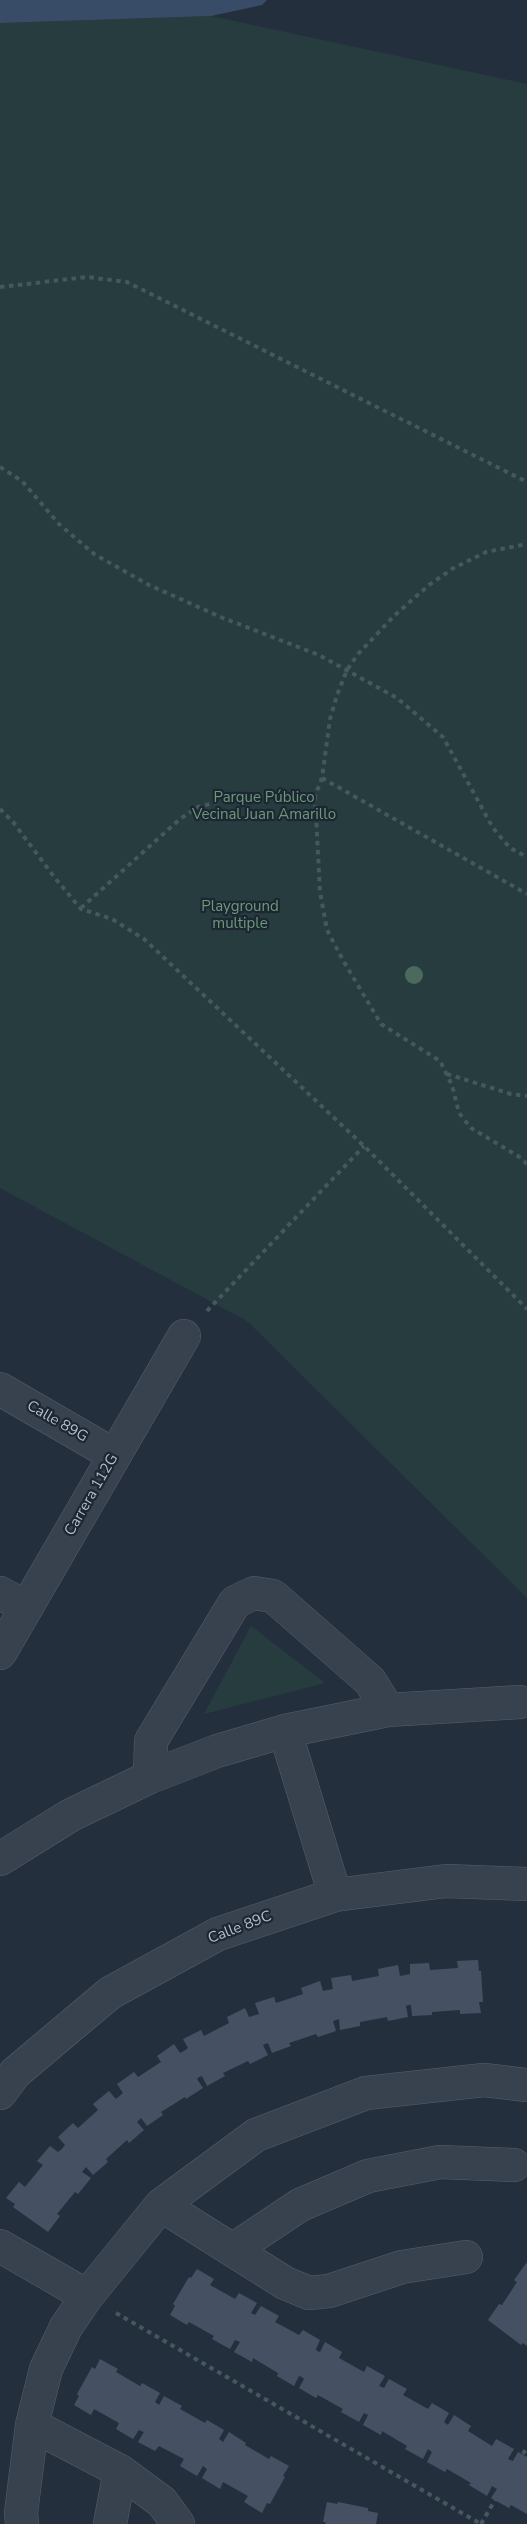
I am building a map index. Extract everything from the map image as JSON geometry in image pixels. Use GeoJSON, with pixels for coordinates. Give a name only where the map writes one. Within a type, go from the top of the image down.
{"type":"FeatureCollection","features":[{"type":"Feature","properties":{"kind":"street","name":"Carrera 112G"},"geometry":{"type":"LineString","coordinates":[[0,1653],[13,1600],[114,1455],[184,1336]]}},
{"type":"Feature","properties":{"kind":"street","name":"Calle 89G"},"geometry":{"type":"LineString","coordinates":[[0,1389],[114,1455]]}},
{"type":"Feature","properties":{"kind":"street"},"geometry":{"type":"LineString","coordinates":[[150,1777],[151,1741],[235,1602],[254,1593],[273,1596],[370,1681],[388,1710]]}},
{"type":"Feature","properties":{"kind":"street"},"geometry":{"type":"LineString","coordinates":[[0,1858],[71,1815],[150,1777],[217,1751],[285,1731],[388,1710],[520,1702]]}},
{"type":"Feature","properties":{"kind":"street"},"geometry":{"type":"LineString","coordinates":[[285,1731],[335,1895]]}},
{"type":"Feature","properties":{"kind":"street","name":"Calle 89C"},"geometry":{"type":"LineString","coordinates":[[0,2093],[15,2073],[110,1993],[218,1934],[335,1895],[446,1881],[527,1884]]}},
{"type":"Feature","properties":{"kind":"street"},"geometry":{"type":"LineString","coordinates":[[22,2524],[21,2513],[32,2425],[46,2369],[66,2327],[87,2296],[161,2205],[256,2135],[366,2093],[484,2080],[527,2085]]}},
{"type":"Feature","properties":{"kind":"street"},"geometry":{"type":"LineString","coordinates":[[234,2249],[300,2205],[368,2176],[440,2162],[514,2165]]}},
{"type":"Feature","properties":{"kind":"street"},"geometry":{"type":"LineString","coordinates":[[161,2205],[285,2283],[309,2293],[328,2291],[402,2267],[466,2257]]}},
{"type":"Feature","properties":{"kind":"street"},"geometry":{"type":"LineString","coordinates":[[0,2246],[87,2296]]}},
{"type":"Feature","properties":{"kind":"street"},"geometry":{"type":"LineString","coordinates":[[32,2425],[120,2471],[162,2502],[178,2524]]}},
{"type":"Feature","properties":{"kind":"street"},"geometry":{"type":"LineString","coordinates":[[110,2524],[120,2471]]}},
{"type":"Feature","properties":{"kind":"path"},"geometry":{"type":"LineString","coordinates":[[0,286],[87,277],[127,282],[527,482]]}},
{"type":"Feature","properties":{"kind":"path"},"geometry":{"type":"LineString","coordinates":[[0,467],[22,481],[58,524],[94,554],[149,585],[223,618],[319,655],[397,698],[443,737],[493,828],[510,848],[527,857]]}},
{"type":"Feature","properties":{"kind":"path"},"geometry":{"type":"LineString","coordinates":[[527,544],[486,552],[444,574],[394,616],[358,654],[347,670],[330,718],[322,778],[315,796],[319,880],[327,930],[344,962],[381,1024],[440,1061],[459,1113],[471,1128],[518,1156],[527,1164]]}},
{"type":"Feature","properties":{"kind":"path"},"geometry":{"type":"LineString","coordinates":[[322,778],[527,894]]}},
{"type":"Feature","properties":{"kind":"path"},"geometry":{"type":"LineString","coordinates":[[81,909],[180,819],[198,807],[230,799],[271,795],[315,796]]}},
{"type":"Feature","properties":{"kind":"path"},"geometry":{"type":"LineString","coordinates":[[0,809],[13,822],[81,909],[112,919],[144,939],[364,1146],[527,1309]]}},
{"type":"Feature","properties":{"kind":"path"},"geometry":{"type":"LineString","coordinates":[[446,1074],[511,1094],[527,1096]]}},
{"type":"Feature","properties":{"kind":"path"},"geometry":{"type":"LineString","coordinates":[[184,1336],[364,1146]]}},
{"type":"Feature","properties":{"kind":"path"},"geometry":{"type":"LineString","coordinates":[[87,2296],[481,2524],[495,2500]]}},
{"type":"Feature","properties":{"kind":"path"},"geometry":{"type":"LineString","coordinates":[[522,2454],[527,2447]]}},
{"type":"Feature","properties":{"kind":"green space","name":"Parque Público Vecinal Juan Amarillo"},"geometry":{"type":"Polygon","coordinates":[[[211,16],[527,84],[527,1598],[247,1321],[0,1188],[0,23],[211,16]]]}},
{"type":"Feature","properties":{"kind":"green space"},"geometry":{"type":"Polygon","coordinates":[[[251,1626],[325,1683],[204,1714],[251,1626]]]}},
{"type":"Feature","properties":{"kind":"water"},"geometry":{"type":"Polygon","coordinates":[[[0,0],[267,0],[262,5],[211,16],[0,23],[0,0]]]}},
{"type":"Feature","properties":{"kind":"building"},"geometry":{"type":"Polygon","coordinates":[[[478,1960],[483,2002],[479,2002],[481,2013],[460,2014],[460,2010],[412,2016],[411,2005],[409,2005],[406,2006],[408,2017],[388,2021],[387,2017],[360,2022],[360,2026],[340,2030],[339,2019],[333,2021],[336,2031],[318,2037],[316,2034],[289,2043],[291,2046],[272,2053],[268,2043],[263,2045],[268,2055],[250,2064],[248,2061],[223,2073],[225,2076],[207,2086],[202,2076],[199,2077],[197,2079],[203,2088],[161,2112],[163,2115],[147,2126],[141,2118],[137,2122],[144,2130],[129,2143],[127,2140],[106,2159],[108,2162],[93,2175],[86,2167],[82,2172],[91,2178],[78,2194],[75,2192],[57,2214],[60,2216],[48,2232],[13,2207],[15,2204],[6,2198],[19,2182],[25,2187],[43,2165],[37,2161],[50,2146],[58,2152],[62,2149],[65,2145],[58,2137],[73,2123],[78,2128],[98,2110],[93,2104],[109,2091],[116,2099],[123,2093],[117,2084],[134,2072],[138,2077],[161,2062],[157,2056],[174,2044],[180,2053],[184,2051],[188,2048],[183,2039],[201,2030],[204,2036],[229,2023],[227,2017],[245,2008],[249,2017],[259,2014],[255,2003],[274,1997],[276,2003],[303,1994],[301,1988],[320,1981],[323,1991],[333,1989],[331,1978],[351,1975],[352,1981],[379,1976],[378,1969],[398,1965],[400,1976],[410,1974],[410,1964],[429,1963],[430,1970],[458,1968],[457,1961],[478,1960]]]}},
{"type":"Feature","properties":{"kind":"building"},"geometry":{"type":"Polygon","coordinates":[[[527,2262],[527,2346],[523,2343],[521,2345],[488,2320],[499,2304],[502,2305],[517,2282],[514,2280],[527,2262]]]}},
{"type":"Feature","properties":{"kind":"building"},"geometry":{"type":"Polygon","coordinates":[[[197,2269],[214,2279],[210,2285],[235,2299],[239,2293],[257,2303],[251,2313],[255,2315],[261,2306],[279,2316],[275,2322],[299,2335],[303,2330],[320,2340],[317,2351],[320,2352],[325,2342],[342,2352],[339,2358],[364,2372],[367,2366],[385,2376],[379,2386],[384,2388],[389,2379],[407,2389],[403,2395],[428,2409],[432,2403],[449,2413],[444,2422],[448,2425],[454,2415],[471,2426],[468,2431],[492,2446],[496,2439],[514,2449],[508,2459],[513,2461],[518,2452],[527,2457],[527,2514],[511,2505],[509,2508],[491,2498],[497,2489],[492,2486],[487,2496],[469,2485],[471,2483],[447,2469],[445,2472],[427,2462],[432,2452],[428,2449],[423,2459],[405,2449],[407,2446],[382,2431],[381,2435],[363,2425],[368,2415],[364,2413],[359,2422],[341,2412],[343,2409],[318,2395],[316,2398],[299,2388],[304,2379],[302,2377],[299,2376],[294,2386],[253,2358],[252,2362],[234,2352],[240,2342],[235,2340],[230,2349],[212,2339],[214,2336],[189,2322],[187,2325],[170,2315],[175,2306],[173,2304],[189,2277],[191,2278],[197,2269]]]}},
{"type":"Feature","properties":{"kind":"building"},"geometry":{"type":"Polygon","coordinates":[[[100,2359],[118,2369],[116,2372],[140,2386],[142,2383],[160,2393],[155,2402],[159,2405],[164,2396],[182,2406],[180,2409],[205,2423],[207,2420],[224,2430],[219,2439],[223,2442],[229,2432],[246,2443],[245,2445],[269,2459],[271,2456],[289,2466],[270,2504],[267,2503],[262,2513],[244,2502],[248,2496],[223,2482],[220,2489],[202,2478],[207,2469],[203,2466],[197,2476],[180,2466],[184,2459],[159,2446],[155,2451],[138,2442],[144,2432],[139,2430],[133,2439],[116,2429],[119,2423],[94,2409],[91,2415],[74,2405],[79,2396],[77,2394],[92,2367],[95,2369],[100,2359]]]}},
{"type":"Feature","properties":{"kind":"building"},"geometry":{"type":"Polygon","coordinates":[[[327,2502],[368,2508],[368,2511],[378,2513],[376,2524],[325,2524],[326,2522],[323,2522],[327,2502]]]}},
{"type":"Feature","properties":{"kind":"park label","name":"Playground multiple"},"geometry":{"type":"Point","coordinates":[240,916]}}]}
